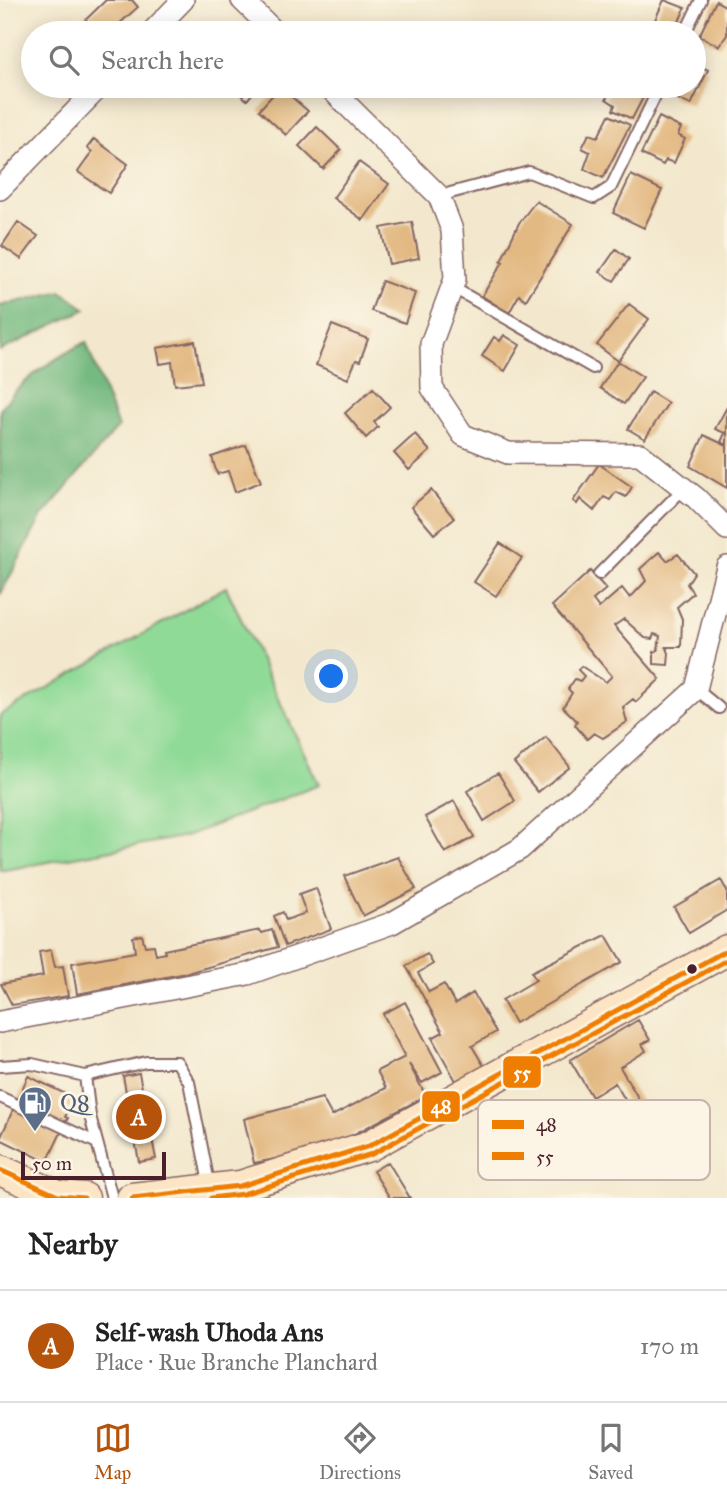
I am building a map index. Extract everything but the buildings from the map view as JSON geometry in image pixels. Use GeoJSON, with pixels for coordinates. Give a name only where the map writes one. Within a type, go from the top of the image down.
{"type":"FeatureCollection","features":[{"type":"Feature","properties":{"kind":"main road"},"geometry":{"type":"LineString","coordinates":[[132,1198],[211,1188],[239,1192],[369,1146],[727,950]]}},
{"type":"Feature","properties":{"kind":"main road"},"geometry":{"type":"LineString","coordinates":[[0,1170],[65,1197]]}},
{"type":"Feature","properties":{"kind":"street"},"geometry":{"type":"LineString","coordinates":[[163,21],[183,0]]}},
{"type":"Feature","properties":{"kind":"street"},"geometry":{"type":"LineString","coordinates":[[242,0],[264,21]]}},
{"type":"Feature","properties":{"kind":"street"},"geometry":{"type":"LineString","coordinates":[[0,189],[88,98]]}},
{"type":"Feature","properties":{"kind":"street"},"geometry":{"type":"LineString","coordinates":[[340,98],[439,195],[452,230],[455,279],[430,344],[432,388],[463,435],[508,453],[640,454],[684,488],[727,529]]}},
{"type":"Feature","properties":{"kind":"street"},"geometry":{"type":"LineString","coordinates":[[0,1022],[248,974],[392,923],[520,849],[696,689],[727,567]]}},
{"type":"Feature","properties":{"kind":"lane"},"geometry":{"type":"LineString","coordinates":[[691,21],[701,0]]}},
{"type":"Feature","properties":{"kind":"lane"},"geometry":{"type":"LineString","coordinates":[[439,195],[529,172],[594,198],[611,187],[654,98]]}},
{"type":"Feature","properties":{"kind":"lane"},"geometry":{"type":"LineString","coordinates":[[452,287],[593,368]]}},
{"type":"Feature","properties":{"kind":"lane"},"geometry":{"type":"LineString","coordinates":[[599,573],[684,488]]}},
{"type":"Feature","properties":{"kind":"lane"},"geometry":{"type":"LineString","coordinates":[[696,689],[719,708]]}},
{"type":"Feature","properties":{"kind":"lane"},"geometry":{"type":"LineString","coordinates":[[0,1066],[32,1064],[85,1076],[146,1062],[177,1062],[189,1082],[211,1188]]}},
{"type":"Feature","properties":{"kind":"lane"},"geometry":{"type":"LineString","coordinates":[[85,1076],[97,1143],[112,1198]]}},
{"type":"Feature","properties":{"kind":"lane"},"geometry":{"type":"LineString","coordinates":[[0,1097],[97,1143]]}},
{"type":"Feature","properties":{"kind":"green space"},"geometry":{"type":"Polygon","coordinates":[[[61,291],[86,309],[0,351],[0,306],[61,291]]]}},
{"type":"Feature","properties":{"kind":"green space"},"geometry":{"type":"Polygon","coordinates":[[[86,342],[118,427],[42,516],[0,595],[0,410],[18,389],[39,371],[86,342]]]}},
{"type":"Feature","properties":{"kind":"green space"},"geometry":{"type":"Polygon","coordinates":[[[226,587],[319,785],[186,836],[0,871],[0,715],[226,587]]]}},
{"type":"Feature","properties":{"kind":"transit line","name":"48"},"geometry":{"type":"LineString","coordinates":[[132,1198],[240,1186],[369,1146],[727,950]]}},
{"type":"Feature","properties":{"kind":"transit line","name":"55"},"geometry":{"type":"LineString","coordinates":[[211,1198],[243,1194],[372,1154],[727,960]]}},
{"type":"Feature","properties":{"kind":"transit line","name":"48"},"geometry":{"type":"LineString","coordinates":[[0,1170],[58,1196],[84,1198]]}},
{"type":"Feature","properties":{"kind":"place","name":"Self-wash Uhoda Ans"},"geometry":{"type":"Point","coordinates":[139,1117]}},
{"type":"Feature","properties":{"kind":"place","name":"Q8"},"geometry":{"type":"Point","coordinates":[35,1133]}}]}
